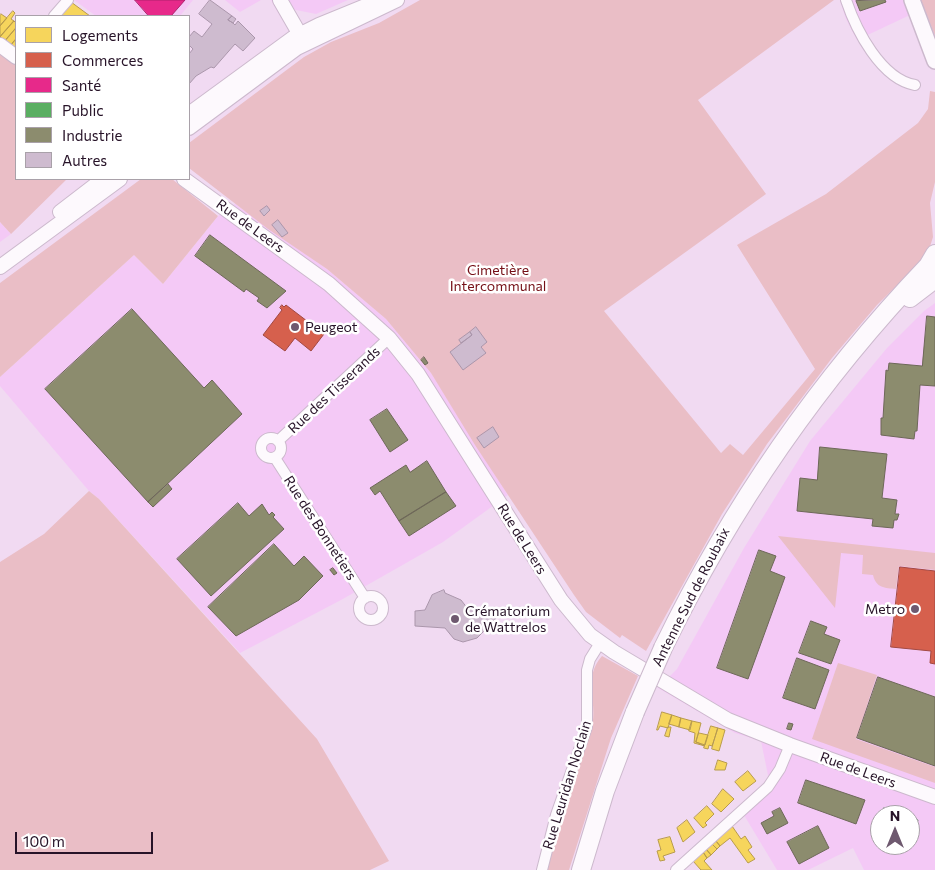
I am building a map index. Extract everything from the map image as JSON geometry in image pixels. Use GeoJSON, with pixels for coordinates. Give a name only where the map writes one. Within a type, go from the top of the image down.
{"type":"FeatureCollection","features":[{"type":"Feature","properties":{"kind":"highway","name":"Antenne Sud de Roubaix"},"geometry":{"type":"LineString","coordinates":[[581,870],[605,791],[634,712],[663,648],[706,564],[750,490],[813,401],[928,266],[935,254]]}},
{"type":"Feature","properties":{"kind":"highway","name":"Antenne Sud de Roubaix"},"geometry":{"type":"LineString","coordinates":[[854,351],[906,302],[935,279]]}},
{"type":"Feature","properties":{"kind":"main road"},"geometry":{"type":"LineString","coordinates":[[912,0],[935,61]]}},
{"type":"Feature","properties":{"kind":"street"},"geometry":{"type":"LineString","coordinates":[[55,15],[68,0]]}},
{"type":"Feature","properties":{"kind":"street"},"geometry":{"type":"LineString","coordinates":[[280,0],[302,39]]}},
{"type":"Feature","properties":{"kind":"street"},"geometry":{"type":"LineString","coordinates":[[190,127],[302,39],[380,0]]}},
{"type":"Feature","properties":{"kind":"street"},"geometry":{"type":"LineString","coordinates":[[190,113],[278,48],[397,0]]}},
{"type":"Feature","properties":{"kind":"street"},"geometry":{"type":"LineString","coordinates":[[846,0],[859,32],[887,69],[899,80],[915,85]]}},
{"type":"Feature","properties":{"kind":"street"},"geometry":{"type":"LineString","coordinates":[[0,45],[15,56]]}},
{"type":"Feature","properties":{"kind":"street"},"geometry":{"type":"LineString","coordinates":[[0,259],[102,180]]}},
{"type":"Feature","properties":{"kind":"street"},"geometry":{"type":"LineString","coordinates":[[0,268],[119,180]]}},
{"type":"Feature","properties":{"kind":"street","name":"Rue de Leers"},"geometry":{"type":"LineString","coordinates":[[185,180],[329,284],[389,338],[421,378],[561,600],[582,626],[600,643],[714,713],[790,745],[935,797]]}},
{"type":"Feature","properties":{"kind":"street","name":"Rue des Tisserands"},"geometry":{"type":"LineString","coordinates":[[278,441],[389,338]]}},
{"type":"Feature","properties":{"kind":"street","name":"Rue des Tisserands"},"geometry":{"type":"LineString","coordinates":[[272,438],[278,441],[281,450],[275,458],[265,457],[260,448],[265,439],[272,438]]}},
{"type":"Feature","properties":{"kind":"street","name":"Rue des Bonnetiers"},"geometry":{"type":"LineString","coordinates":[[275,458],[365,598]]}},
{"type":"Feature","properties":{"kind":"street","name":"Rue Leuridan Noclain"},"geometry":{"type":"LineString","coordinates":[[542,870],[556,815],[587,727],[589,713],[587,670],[590,659],[600,643]]}},
{"type":"Feature","properties":{"kind":"street"},"geometry":{"type":"LineString","coordinates":[[676,870],[768,787],[780,770],[790,745]]}},
{"type":"Feature","properties":{"kind":"shaded area"},"geometry":{"type":"Polygon","coordinates":[[[74,0],[193,0],[181,15],[95,15],[74,0]]]}},
{"type":"Feature","properties":{"kind":"shaded area"},"geometry":{"type":"Polygon","coordinates":[[[225,0],[261,0],[240,12],[225,0]]]}},
{"type":"Feature","properties":{"kind":"shaded area"},"geometry":{"type":"Polygon","coordinates":[[[271,0],[348,0],[316,14],[291,9],[280,16],[271,0]]]}},
{"type":"Feature","properties":{"kind":"shaded area"},"geometry":{"type":"Polygon","coordinates":[[[840,0],[904,0],[910,15],[857,40],[846,19],[840,0]]]}},
{"type":"Feature","properties":{"kind":"shaded area"},"geometry":{"type":"Polygon","coordinates":[[[235,204],[327,269],[386,319],[431,373],[508,495],[443,542],[341,600],[240,653],[99,499],[89,491],[0,386],[0,377],[134,255],[163,284],[218,216],[235,204]]]}},
{"type":"Feature","properties":{"kind":"shaded area"},"geometry":{"type":"Polygon","coordinates":[[[0,222],[11,234],[0,242],[0,222]]]}},
{"type":"Feature","properties":{"kind":"shaded area"},"geometry":{"type":"Polygon","coordinates":[[[935,303],[935,870],[864,870],[853,848],[808,870],[777,870],[744,815],[771,790],[761,741],[735,733],[658,688],[677,669],[744,548],[810,441],[887,348],[924,311],[935,303]]]}},
{"type":"Feature","properties":{"kind":"green space","name":"Cimetière Intercommunal"},"geometry":{"type":"Polygon","coordinates":[[[420,0],[834,0],[698,100],[766,194],[604,311],[721,453],[730,444],[743,455],[815,369],[737,245],[826,194],[918,123],[928,109],[930,91],[935,92],[935,182],[930,203],[933,237],[927,256],[877,305],[832,358],[767,444],[722,514],[646,651],[622,635],[620,638],[586,612],[475,445],[431,373],[386,319],[327,269],[268,229],[190,169],[190,142],[304,57],[331,42],[379,23],[420,0]]]}},
{"type":"Feature","properties":{"kind":"green space"},"geometry":{"type":"Polygon","coordinates":[[[921,0],[935,0],[935,36],[921,0]]]}},
{"type":"Feature","properties":{"kind":"green space"},"geometry":{"type":"Polygon","coordinates":[[[0,53],[15,63],[15,180],[66,180],[11,234],[0,222],[0,53]]]}},
{"type":"Feature","properties":{"kind":"green space"},"geometry":{"type":"Polygon","coordinates":[[[140,180],[173,180],[218,216],[163,284],[134,255],[0,377],[0,283],[140,180]]]}},
{"type":"Feature","properties":{"kind":"green space"},"geometry":{"type":"Polygon","coordinates":[[[89,491],[99,499],[317,739],[389,861],[370,870],[0,870],[0,562],[44,534],[89,491]]]}},
{"type":"Feature","properties":{"kind":"green space"},"geometry":{"type":"Polygon","coordinates":[[[778,536],[935,553],[935,570],[899,566],[896,589],[888,588],[876,583],[873,575],[862,574],[863,555],[841,553],[835,608],[778,536]]]}},
{"type":"Feature","properties":{"kind":"green space"},"geometry":{"type":"Polygon","coordinates":[[[602,656],[638,676],[611,738],[569,870],[547,870],[592,727],[593,673],[602,656]]]}},
{"type":"Feature","properties":{"kind":"green space"},"geometry":{"type":"Polygon","coordinates":[[[838,663],[877,675],[856,739],[935,767],[935,783],[812,739],[838,663]]]}},
{"type":"Feature","properties":{"kind":"building: Logements"},"geometry":{"type":"Polygon","coordinates":[[[71,2],[89,15],[62,15],[61,14],[71,2]]]}},
{"type":"Feature","properties":{"kind":"building: Logements"},"geometry":{"type":"Polygon","coordinates":[[[13,11],[15,13],[11,19],[14,21],[0,37],[0,26],[13,11]]]}},
{"type":"Feature","properties":{"kind":"building: Logements"},"geometry":{"type":"Polygon","coordinates":[[[0,15],[7,18],[0,26],[0,15]]]}},
{"type":"Feature","properties":{"kind":"building: Logements"},"geometry":{"type":"Polygon","coordinates":[[[14,21],[15,29],[5,41],[0,37],[14,21]]]}},
{"type":"Feature","properties":{"kind":"building: Logements"},"geometry":{"type":"Polygon","coordinates":[[[15,29],[15,40],[11,45],[5,41],[15,29]]]}},
{"type":"Feature","properties":{"kind":"building: Logements"},"geometry":{"type":"Polygon","coordinates":[[[15,40],[15,48],[11,45],[15,40]]]}},
{"type":"Feature","properties":{"kind":"building: Logements"},"geometry":{"type":"Polygon","coordinates":[[[662,712],[672,715],[668,728],[660,726],[657,730],[662,712]]]}},
{"type":"Feature","properties":{"kind":"building: Logements"},"geometry":{"type":"Polygon","coordinates":[[[672,715],[681,718],[679,727],[669,724],[672,715]]]}},
{"type":"Feature","properties":{"kind":"building: Logements"},"geometry":{"type":"Polygon","coordinates":[[[681,718],[692,721],[690,730],[679,727],[681,718]]]}},
{"type":"Feature","properties":{"kind":"building: Logements"},"geometry":{"type":"Polygon","coordinates":[[[692,721],[701,723],[696,742],[705,746],[694,743],[695,733],[689,731],[692,721]]]}},
{"type":"Feature","properties":{"kind":"building: Logements"},"geometry":{"type":"Polygon","coordinates":[[[711,726],[718,728],[712,746],[709,745],[708,749],[704,748],[711,726]]]}},
{"type":"Feature","properties":{"kind":"building: Logements"},"geometry":{"type":"Polygon","coordinates":[[[668,727],[671,727],[669,737],[665,736],[668,727]]]}},
{"type":"Feature","properties":{"kind":"building: Logements"},"geometry":{"type":"Polygon","coordinates":[[[718,728],[725,730],[719,751],[712,749],[718,728]]]}},
{"type":"Feature","properties":{"kind":"building: Logements"},"geometry":{"type":"Polygon","coordinates":[[[699,733],[708,735],[705,745],[696,742],[699,733]]]}},
{"type":"Feature","properties":{"kind":"building: Logements"},"geometry":{"type":"Polygon","coordinates":[[[718,760],[727,763],[725,770],[715,770],[718,760]]]}},
{"type":"Feature","properties":{"kind":"building: Logements"},"geometry":{"type":"Polygon","coordinates":[[[748,771],[756,781],[743,791],[735,782],[748,771]]]}},
{"type":"Feature","properties":{"kind":"building: Logements"},"geometry":{"type":"Polygon","coordinates":[[[723,789],[734,799],[721,812],[712,804],[723,789]]]}},
{"type":"Feature","properties":{"kind":"building: Logements"},"geometry":{"type":"Polygon","coordinates":[[[707,806],[714,814],[705,823],[707,825],[703,828],[694,818],[707,806]]]}},
{"type":"Feature","properties":{"kind":"building: Logements"},"geometry":{"type":"Polygon","coordinates":[[[687,820],[695,832],[683,842],[677,828],[687,820]]]}},
{"type":"Feature","properties":{"kind":"building: Logements"},"geometry":{"type":"Polygon","coordinates":[[[732,826],[741,839],[745,836],[752,847],[748,850],[755,859],[748,863],[730,838],[720,846],[716,841],[732,826]]]}},
{"type":"Feature","properties":{"kind":"building: Logements"},"geometry":{"type":"Polygon","coordinates":[[[670,837],[675,852],[663,856],[665,860],[660,861],[657,851],[661,850],[658,840],[670,837]]]}},
{"type":"Feature","properties":{"kind":"building: Logements"},"geometry":{"type":"Polygon","coordinates":[[[716,841],[720,846],[717,849],[712,844],[716,841]]]}},
{"type":"Feature","properties":{"kind":"building: Logements"},"geometry":{"type":"Polygon","coordinates":[[[712,844],[717,849],[711,855],[706,849],[712,844]]]}},
{"type":"Feature","properties":{"kind":"building: Logements"},"geometry":{"type":"Polygon","coordinates":[[[706,849],[711,855],[707,858],[703,852],[706,849]]]}},
{"type":"Feature","properties":{"kind":"building: Logements"},"geometry":{"type":"Polygon","coordinates":[[[703,852],[707,858],[704,861],[712,870],[701,870],[693,861],[703,852]]]}},
{"type":"Feature","properties":{"kind":"building: Commerces"},"geometry":{"type":"Polygon","coordinates":[[[282,305],[284,307],[286,305],[324,334],[311,351],[295,338],[285,351],[263,335],[282,310],[280,308],[282,305]]]}},
{"type":"Feature","properties":{"kind":"building: Commerces","name":"Metro"},"geometry":{"type":"Polygon","coordinates":[[[900,567],[935,571],[935,664],[930,663],[931,651],[891,647],[900,567]]]}},
{"type":"Feature","properties":{"kind":"building: Santé"},"geometry":{"type":"Polygon","coordinates":[[[135,0],[185,0],[172,15],[148,15],[135,0]]]}},
{"type":"Feature","properties":{"kind":"building: Industrie"},"geometry":{"type":"Polygon","coordinates":[[[885,0],[886,2],[860,11],[856,1],[885,0]]]}},
{"type":"Feature","properties":{"kind":"building: Industrie"},"geometry":{"type":"Polygon","coordinates":[[[210,235],[286,291],[267,308],[257,301],[259,298],[246,289],[244,292],[195,256],[210,235]]]}},
{"type":"Feature","properties":{"kind":"building: Industrie"},"geometry":{"type":"Polygon","coordinates":[[[132,309],[204,388],[212,380],[242,414],[148,502],[45,389],[132,309]]]}},
{"type":"Feature","properties":{"kind":"building: Industrie"},"geometry":{"type":"Polygon","coordinates":[[[927,316],[935,317],[935,386],[920,385],[917,431],[915,431],[914,439],[881,435],[886,370],[888,371],[889,363],[922,366],[927,316]]]}},
{"type":"Feature","properties":{"kind":"building: Industrie"},"geometry":{"type":"Polygon","coordinates":[[[424,357],[428,363],[425,365],[421,360],[424,357]]]}},
{"type":"Feature","properties":{"kind":"building: Industrie"},"geometry":{"type":"Polygon","coordinates":[[[387,409],[408,440],[390,452],[370,420],[387,409]]]}},
{"type":"Feature","properties":{"kind":"building: Industrie"},"geometry":{"type":"Polygon","coordinates":[[[820,447],[887,454],[882,498],[897,500],[895,514],[899,514],[897,520],[894,520],[893,528],[872,526],[873,519],[797,511],[800,478],[817,480],[820,447]]]}},
{"type":"Feature","properties":{"kind":"building: Industrie"},"geometry":{"type":"Polygon","coordinates":[[[427,461],[446,492],[399,521],[380,491],[375,495],[370,488],[406,465],[410,472],[427,461]]]}},
{"type":"Feature","properties":{"kind":"building: Industrie"},"geometry":{"type":"Polygon","coordinates":[[[168,484],[172,489],[153,507],[148,502],[168,484]]]}},
{"type":"Feature","properties":{"kind":"building: Industrie"},"geometry":{"type":"Polygon","coordinates":[[[446,492],[456,506],[409,536],[399,521],[446,492]]]}},
{"type":"Feature","properties":{"kind":"building: Industrie"},"geometry":{"type":"Polygon","coordinates":[[[238,503],[249,516],[262,504],[269,515],[272,512],[275,515],[273,517],[284,529],[211,596],[177,559],[238,503]]]}},
{"type":"Feature","properties":{"kind":"building: Industrie"},"geometry":{"type":"Polygon","coordinates":[[[274,544],[294,566],[304,556],[323,576],[299,600],[236,636],[208,607],[274,544]]]}},
{"type":"Feature","properties":{"kind":"building: Industrie"},"geometry":{"type":"Polygon","coordinates":[[[759,550],[776,556],[770,571],[785,577],[748,679],[717,668],[759,550]]]}},
{"type":"Feature","properties":{"kind":"building: Industrie"},"geometry":{"type":"Polygon","coordinates":[[[333,568],[337,573],[334,575],[330,570],[333,568]]]}},
{"type":"Feature","properties":{"kind":"building: Industrie"},"geometry":{"type":"Polygon","coordinates":[[[811,621],[827,627],[824,634],[840,640],[831,664],[799,653],[811,621]]]}},
{"type":"Feature","properties":{"kind":"building: Industrie"},"geometry":{"type":"Polygon","coordinates":[[[797,658],[829,670],[815,709],[783,698],[797,658]]]}},
{"type":"Feature","properties":{"kind":"building: Industrie"},"geometry":{"type":"Polygon","coordinates":[[[878,677],[935,697],[935,766],[857,738],[878,677]]]}},
{"type":"Feature","properties":{"kind":"building: Industrie"},"geometry":{"type":"Polygon","coordinates":[[[789,723],[793,724],[791,730],[787,729],[789,723]]]}},
{"type":"Feature","properties":{"kind":"building: Industrie"},"geometry":{"type":"Polygon","coordinates":[[[806,780],[865,800],[856,824],[798,803],[806,780]]]}},
{"type":"Feature","properties":{"kind":"building: Industrie"},"geometry":{"type":"Polygon","coordinates":[[[780,808],[788,823],[767,834],[761,823],[774,816],[772,812],[780,808]]]}},
{"type":"Feature","properties":{"kind":"building: Industrie"},"geometry":{"type":"Polygon","coordinates":[[[818,826],[829,848],[799,864],[787,842],[818,826]]]}},
{"type":"Feature","properties":{"kind":"building: Autres"},"geometry":{"type":"Polygon","coordinates":[[[210,0],[232,16],[228,20],[235,25],[238,21],[255,38],[243,51],[235,44],[214,68],[211,67],[196,76],[190,83],[190,53],[193,49],[190,46],[190,36],[194,31],[202,37],[212,24],[199,14],[210,0]]]}},
{"type":"Feature","properties":{"kind":"building: Autres"},"geometry":{"type":"Polygon","coordinates":[[[232,16],[236,19],[233,23],[228,20],[232,16]]]}},
{"type":"Feature","properties":{"kind":"building: Autres"},"geometry":{"type":"Polygon","coordinates":[[[267,206],[270,210],[264,216],[260,211],[267,206]]]}},
{"type":"Feature","properties":{"kind":"building: Autres"},"geometry":{"type":"Polygon","coordinates":[[[278,220],[288,233],[282,237],[272,225],[278,220]]]}},
{"type":"Feature","properties":{"kind":"building: Autres"},"geometry":{"type":"Polygon","coordinates":[[[476,327],[487,342],[481,347],[486,353],[463,370],[450,352],[472,335],[470,332],[476,327]]]}},
{"type":"Feature","properties":{"kind":"building: Autres"},"geometry":{"type":"Polygon","coordinates":[[[470,332],[472,335],[461,343],[459,340],[470,332]]]}},
{"type":"Feature","properties":{"kind":"building: Autres"},"geometry":{"type":"Polygon","coordinates":[[[493,427],[499,437],[484,448],[477,438],[493,427]]]}},
{"type":"Feature","properties":{"kind":"building: Autres","name":"Crématorium de Wattrelos"},"geometry":{"type":"Polygon","coordinates":[[[444,590],[445,593],[461,600],[468,609],[495,608],[495,631],[484,631],[477,638],[463,642],[454,639],[445,628],[415,626],[415,611],[425,610],[432,595],[444,590]]]}},
{"type":"Feature","properties":{"kind":"place","name":"Peugeot"},"geometry":{"type":"Point","coordinates":[295,327]}},
{"type":"Feature","properties":{"kind":"place","name":"Metro"},"geometry":{"type":"Point","coordinates":[915,609]}},
{"type":"Feature","properties":{"kind":"place","name":"Crématorium de Wattrelos"},"geometry":{"type":"Point","coordinates":[455,619]}}]}
